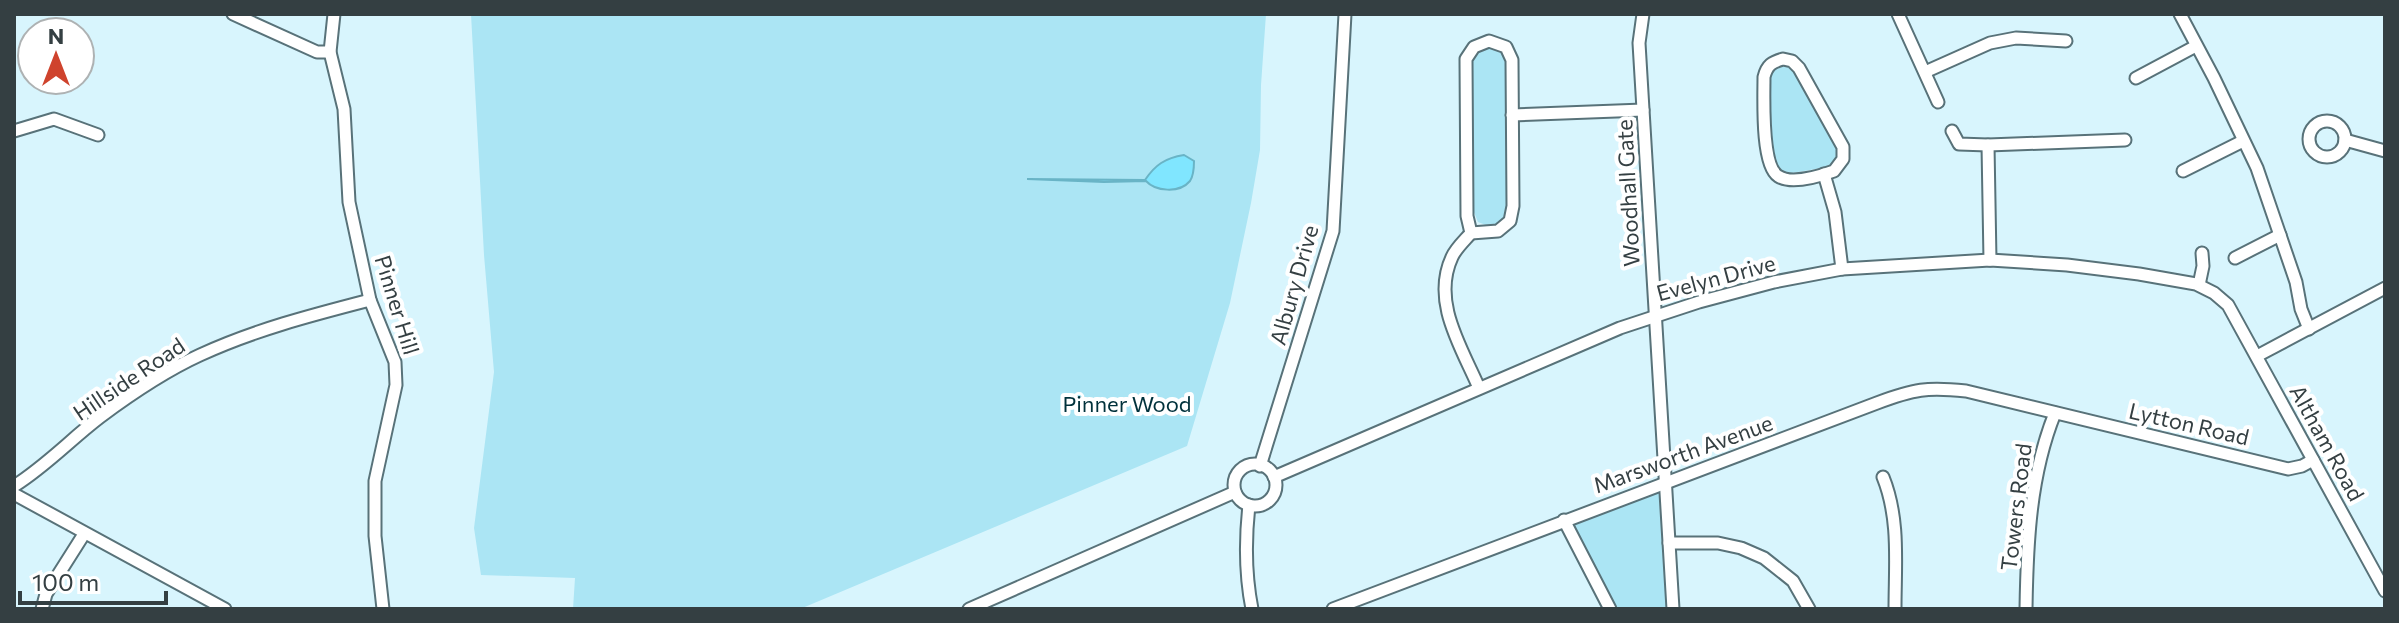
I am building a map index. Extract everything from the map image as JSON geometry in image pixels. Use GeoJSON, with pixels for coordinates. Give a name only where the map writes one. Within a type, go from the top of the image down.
{"type":"FeatureCollection","features":[{"type":"Feature","properties":{"kind":"street"},"geometry":{"type":"LineString","coordinates":[[233,14],[317,52],[330,52]]}},
{"type":"Feature","properties":{"kind":"street","name":"Pinner Hill"},"geometry":{"type":"LineString","coordinates":[[334,14],[330,52],[344,109],[349,202],[370,300],[395,362],[396,385],[375,481],[375,536],[383,609]]}},
{"type":"Feature","properties":{"kind":"street","name":"Albury Drive"},"geometry":{"type":"LineString","coordinates":[[1260,466],[1333,231],[1345,14]]}},
{"type":"Feature","properties":{"kind":"street","name":"Woodhall Gate"},"geometry":{"type":"LineString","coordinates":[[1643,14],[1639,43],[1673,609]]}},
{"type":"Feature","properties":{"kind":"street"},"geometry":{"type":"LineString","coordinates":[[1898,14],[1938,102]]}},
{"type":"Feature","properties":{"kind":"street"},"geometry":{"type":"LineString","coordinates":[[2180,14],[2257,168],[2309,329]]}},
{"type":"Feature","properties":{"kind":"street"},"geometry":{"type":"LineString","coordinates":[[1925,72],[1990,43],[2016,38],[2066,41]]}},
{"type":"Feature","properties":{"kind":"street"},"geometry":{"type":"LineString","coordinates":[[1471,233],[1467,216],[1466,59],[1474,47],[1489,41],[1506,47],[1512,60],[1513,206],[1510,221],[1498,231],[1471,233],[1452,255],[1444,283],[1446,312],[1479,388]]}},
{"type":"Feature","properties":{"kind":"street"},"geometry":{"type":"LineString","coordinates":[[2136,78],[2196,46]]}},
{"type":"Feature","properties":{"kind":"street"},"geometry":{"type":"LineString","coordinates":[[1783,59],[1792,61],[1799,68],[1843,147],[1843,159],[1834,171],[1824,174],[1787,180],[1776,175],[1768,163],[1764,77],[1766,68],[1773,62],[1783,59]]}},
{"type":"Feature","properties":{"kind":"street"},"geometry":{"type":"LineString","coordinates":[[1512,115],[1643,110]]}},
{"type":"Feature","properties":{"kind":"street"},"geometry":{"type":"LineString","coordinates":[[14,131],[54,119],[98,135]]}},
{"type":"Feature","properties":{"kind":"street"},"geometry":{"type":"LineString","coordinates":[[1952,131],[1959,144],[2125,140]]}},
{"type":"Feature","properties":{"kind":"street"},"geometry":{"type":"LineString","coordinates":[[2345,140],[2385,151]]}},
{"type":"Feature","properties":{"kind":"street"},"geometry":{"type":"LineString","coordinates":[[2183,171],[2243,141]]}},
{"type":"Feature","properties":{"kind":"street"},"geometry":{"type":"LineString","coordinates":[[1988,145],[1990,260]]}},
{"type":"Feature","properties":{"kind":"street"},"geometry":{"type":"LineString","coordinates":[[1824,174],[1835,212],[1842,269]]}},
{"type":"Feature","properties":{"kind":"street"},"geometry":{"type":"LineString","coordinates":[[2235,258],[2280,235]]}},
{"type":"Feature","properties":{"kind":"street"},"geometry":{"type":"LineString","coordinates":[[2199,285],[2202,253]]}},
{"type":"Feature","properties":{"kind":"street","name":"Evelyn Drive"},"geometry":{"type":"LineString","coordinates":[[1274,477],[1655,315],[1774,282],[1842,269],[1990,260],[2067,265],[2199,285],[2228,305],[2257,356]]}},
{"type":"Feature","properties":{"kind":"street"},"geometry":{"type":"LineString","coordinates":[[2257,356],[2384,290]]}},
{"type":"Feature","properties":{"kind":"street","name":"Hillside Road"},"geometry":{"type":"LineString","coordinates":[[14,486],[35,473],[100,417],[174,368],[202,354],[293,320],[370,300]]}},
{"type":"Feature","properties":{"kind":"street","name":"Altham Road"},"geometry":{"type":"LineString","coordinates":[[2257,356],[2385,591]]}},
{"type":"Feature","properties":{"kind":"street","name":"Marsworth Avenue"},"geometry":{"type":"LineString","coordinates":[[1333,609],[1897,395],[1927,388],[1966,391],[2055,413]]}},
{"type":"Feature","properties":{"kind":"street","name":"Lytton Road"},"geometry":{"type":"LineString","coordinates":[[2055,413],[2288,469],[2313,460]]}},
{"type":"Feature","properties":{"kind":"street","name":"Towers Road"},"geometry":{"type":"LineString","coordinates":[[2026,609],[2027,562],[2036,474],[2042,445],[2055,413]]}},
{"type":"Feature","properties":{"kind":"street"},"geometry":{"type":"LineString","coordinates":[[1260,466],[1274,477],[1272,497],[1262,505],[1243,503],[1235,492],[1235,480],[1242,469],[1260,466]]}},
{"type":"Feature","properties":{"kind":"street"},"geometry":{"type":"LineString","coordinates":[[1883,477],[1895,516],[1895,609]]}},
{"type":"Feature","properties":{"kind":"street"},"geometry":{"type":"LineString","coordinates":[[969,609],[1235,492]]}},
{"type":"Feature","properties":{"kind":"street"},"geometry":{"type":"LineString","coordinates":[[14,494],[225,609]]}},
{"type":"Feature","properties":{"kind":"street"},"geometry":{"type":"LineString","coordinates":[[1249,505],[1245,543],[1252,609]]}},
{"type":"Feature","properties":{"kind":"street"},"geometry":{"type":"LineString","coordinates":[[1564,520],[1610,609]]}},
{"type":"Feature","properties":{"kind":"street"},"geometry":{"type":"LineString","coordinates":[[42,609],[46,594],[84,534]]}},
{"type":"Feature","properties":{"kind":"street"},"geometry":{"type":"LineString","coordinates":[[1669,543],[1718,543],[1764,558],[1793,581],[1809,609]]}},
{"type":"Feature","properties":{"kind":"green space","name":"Pinner Wood"},"geometry":{"type":"Polygon","coordinates":[[[471,14],[1266,14],[1260,150],[1251,203],[1230,303],[1187,446],[800,609],[573,609],[575,578],[481,575],[474,528],[494,372],[484,255],[471,14]]]}},
{"type":"Feature","properties":{"kind":"green space"},"geometry":{"type":"Polygon","coordinates":[[[1489,45],[1502,49],[1508,60],[1508,212],[1503,221],[1491,227],[1478,222],[1471,205],[1470,61],[1476,50],[1489,45]]]}},
{"type":"Feature","properties":{"kind":"green space"},"geometry":{"type":"Polygon","coordinates":[[[1777,64],[1794,68],[1838,151],[1833,166],[1786,174],[1774,165],[1768,75],[1777,64]]]}},
{"type":"Feature","properties":{"kind":"green space"},"geometry":{"type":"Polygon","coordinates":[[[1666,481],[1673,609],[1610,609],[1564,520],[1666,481]]]}},
{"type":"Feature","properties":{"kind":"shaded area"},"geometry":{"type":"Polygon","coordinates":[[[1184,155],[1194,161],[1194,171],[1190,181],[1174,189],[1161,189],[1146,181],[1027,179],[1145,180],[1161,163],[1184,155]]]}}]}
